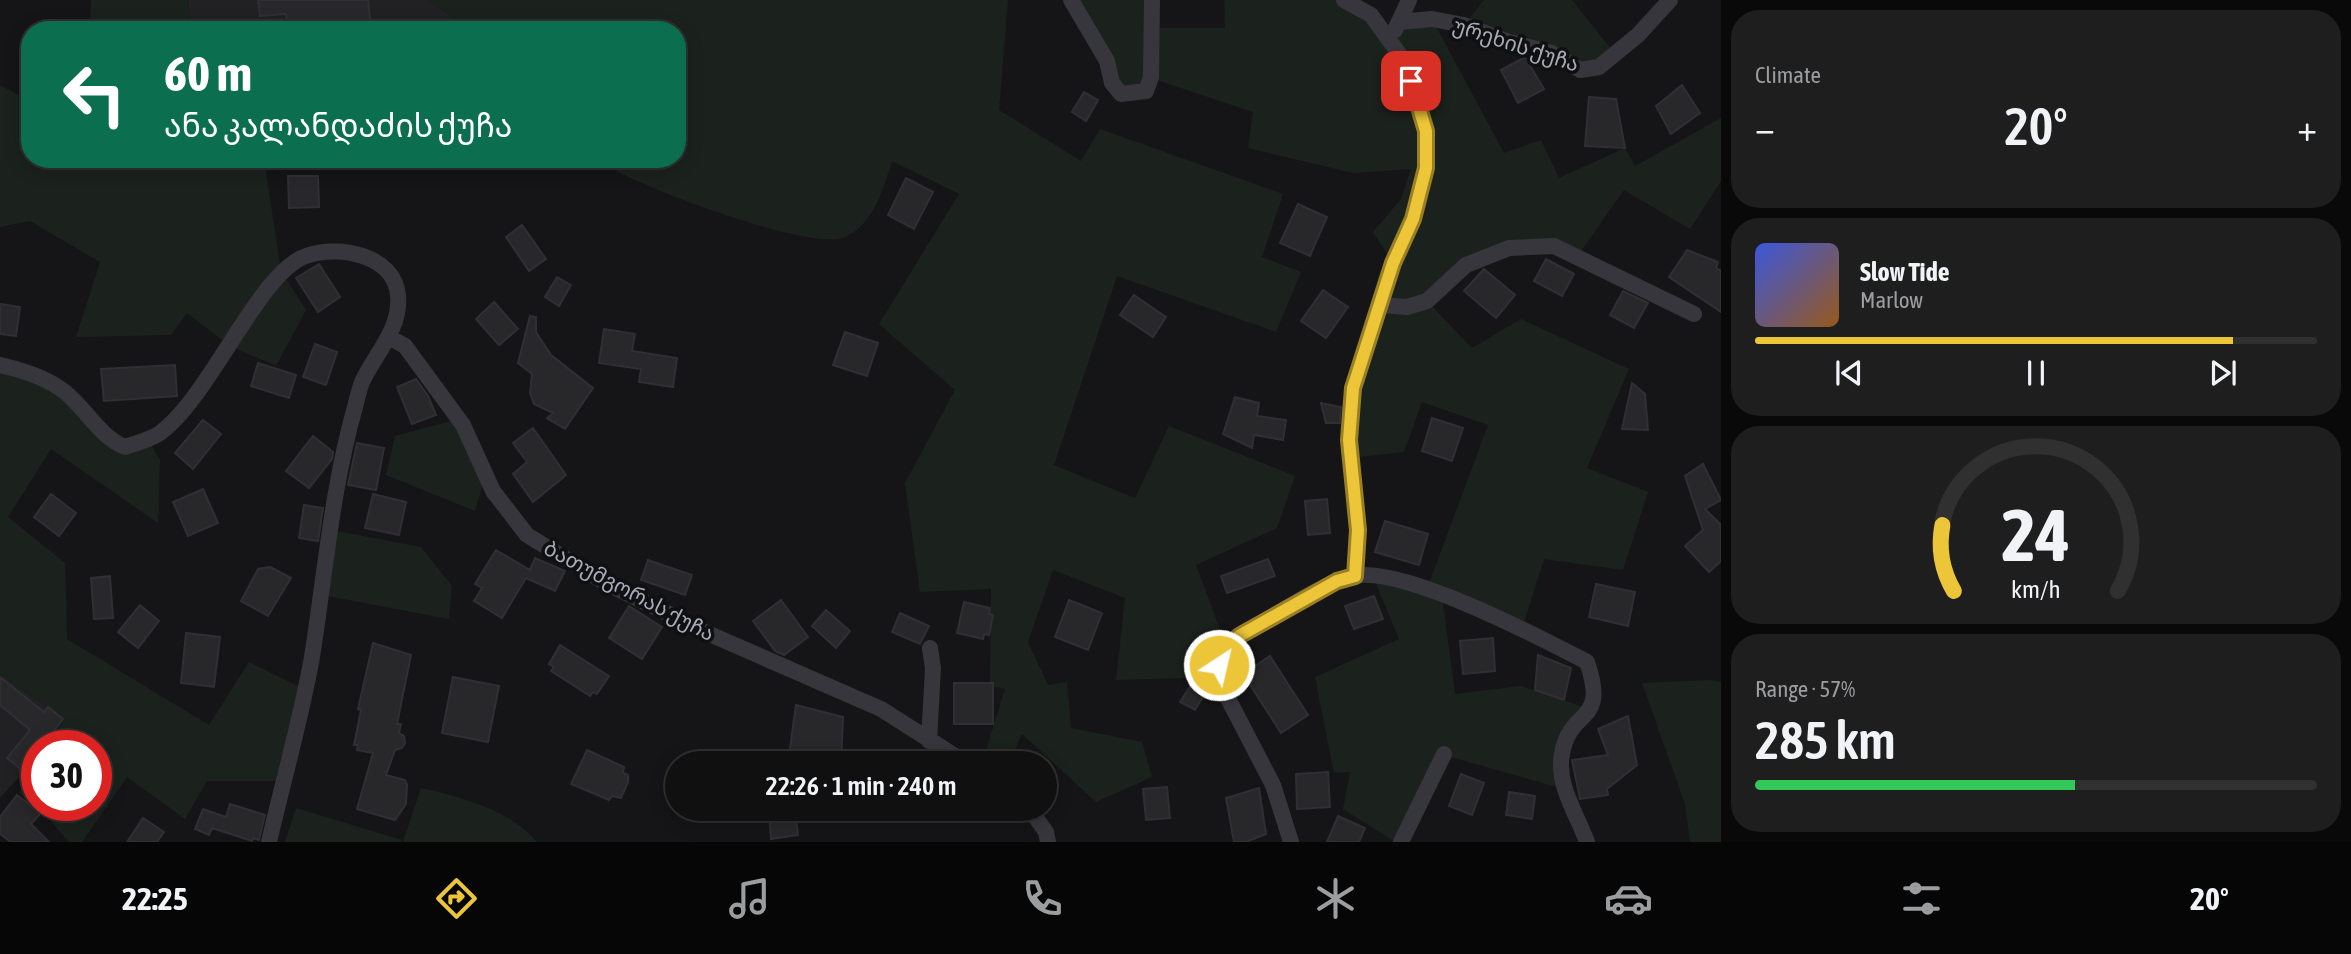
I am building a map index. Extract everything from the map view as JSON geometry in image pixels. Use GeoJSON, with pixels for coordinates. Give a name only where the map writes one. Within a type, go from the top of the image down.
{"type":"FeatureCollection","features":[{"type":"Feature","properties":{"kind":"street"},"geometry":{"type":"LineString","coordinates":[[1071,0],[1107,61],[1112,83],[1121,94],[1146,91],[1151,77],[1152,0]]}},
{"type":"Feature","properties":{"kind":"street"},"geometry":{"type":"LineString","coordinates":[[1344,0],[1371,15],[1405,62],[1426,131],[1426,168],[1413,219],[1393,263],[1353,388],[1349,440],[1358,530],[1355,576]]}},
{"type":"Feature","properties":{"kind":"street"},"geometry":{"type":"LineString","coordinates":[[1389,41],[1409,0]]}},
{"type":"Feature","properties":{"kind":"street","name":"ურეხის ქუჩა"},"geometry":{"type":"LineString","coordinates":[[1657,17],[1670,0]]}},
{"type":"Feature","properties":{"kind":"street","name":"ურეხის ქუჩა"},"geometry":{"type":"LineString","coordinates":[[1399,22],[1432,19],[1464,25],[1509,42],[1552,53],[1580,70],[1600,67],[1657,17],[1683,0]]}},
{"type":"Feature","properties":{"kind":"street"},"geometry":{"type":"LineString","coordinates":[[1380,305],[1407,307],[1427,301],[1466,265],[1509,247],[1554,246],[1694,314]]}},
{"type":"Feature","properties":{"kind":"street"},"geometry":{"type":"LineString","coordinates":[[0,365],[30,372],[64,392],[109,440],[125,447],[159,434],[190,401],[219,364],[281,271],[304,256],[319,253],[375,259],[392,272],[398,295],[398,312],[389,337],[362,382],[348,434],[311,661],[269,842]]}},
{"type":"Feature","properties":{"kind":"street","name":"ბათუმგორას ქუჩა"},"geometry":{"type":"LineString","coordinates":[[389,337],[405,346],[463,425],[493,491],[527,536],[604,582],[713,636],[881,709],[946,751]]}},
{"type":"Feature","properties":{"kind":"street"},"geometry":{"type":"LineString","coordinates":[[1291,842],[1273,785],[1221,685],[1219,665],[1227,648],[1239,636],[1337,581],[1372,574],[1404,580],[1522,629],[1587,662],[1595,686],[1592,710],[1570,731],[1561,755],[1564,789],[1587,842]]}},
{"type":"Feature","properties":{"kind":"street"},"geometry":{"type":"LineString","coordinates":[[929,741],[933,668],[930,648]]}},
{"type":"Feature","properties":{"kind":"street"},"geometry":{"type":"LineString","coordinates":[[1401,842],[1444,754]]}},
{"type":"Feature","properties":{"kind":"street"},"geometry":{"type":"LineString","coordinates":[[1038,821],[1046,832],[1048,842]]}},
{"type":"Feature","properties":{"kind":"shaded area"},"geometry":{"type":"Polygon","coordinates":[[[91,0],[188,0],[190,21],[90,21],[91,0]]]}},
{"type":"Feature","properties":{"kind":"shaded area"},"geometry":{"type":"Polygon","coordinates":[[[188,0],[428,0],[458,21],[190,21],[188,0]]]}},
{"type":"Feature","properties":{"kind":"shaded area"},"geometry":{"type":"Polygon","coordinates":[[[428,0],[1008,0],[999,110],[1081,161],[1100,129],[1283,194],[1262,257],[1301,272],[1276,332],[1117,276],[1054,465],[1135,498],[1169,426],[1295,476],[1277,528],[1196,565],[1227,648],[1220,677],[1116,680],[1125,598],[1053,570],[1028,642],[1048,685],[1067,682],[1071,728],[1142,742],[1152,777],[1096,802],[1057,766],[1057,751],[1040,751],[1022,734],[1014,751],[986,751],[1005,689],[990,686],[991,589],[920,592],[905,483],[955,390],[879,324],[959,194],[892,161],[876,205],[863,224],[845,237],[826,239],[760,226],[720,213],[643,184],[611,168],[686,168],[686,21],[458,21],[428,0]]]}},
{"type":"Feature","properties":{"kind":"shaded area"},"geometry":{"type":"Polygon","coordinates":[[[1071,0],[1152,0],[1153,28],[1225,28],[1224,0],[1344,0],[1389,41],[1399,22],[1432,19],[1504,153],[1541,140],[1559,178],[1625,148],[1635,166],[1721,118],[1721,181],[1690,229],[1624,190],[1577,257],[1554,246],[1466,265],[1427,301],[1472,348],[1521,319],[1629,369],[1587,468],[1648,492],[1623,570],[1544,559],[1522,629],[1442,596],[1455,694],[1521,686],[1592,710],[1569,731],[1564,789],[1444,755],[1395,842],[1343,809],[1350,772],[1334,773],[1315,677],[1399,639],[1372,574],[1427,589],[1488,425],[1422,402],[1404,452],[1351,458],[1353,388],[1393,263],[1373,232],[1401,199],[1411,169],[1353,173],[1248,148],[1253,112],[1151,78],[1146,91],[1121,94],[1071,0]]]}},
{"type":"Feature","properties":{"kind":"shaded area"},"geometry":{"type":"Polygon","coordinates":[[[1484,0],[1572,0],[1615,54],[1580,70],[1464,25],[1484,0]]]}},
{"type":"Feature","properties":{"kind":"shaded area"},"geometry":{"type":"Polygon","coordinates":[[[0,85],[19,95],[21,93],[21,168],[265,168],[281,271],[306,310],[276,366],[230,346],[187,313],[171,335],[76,337],[100,262],[30,221],[0,227],[0,85]]]}},
{"type":"Feature","properties":{"kind":"shaded area"},"geometry":{"type":"Polygon","coordinates":[[[0,365],[30,372],[109,440],[147,438],[160,460],[158,523],[51,449],[8,517],[65,563],[67,639],[209,725],[249,662],[304,689],[286,781],[207,781],[185,819],[127,777],[112,799],[112,730],[58,730],[65,719],[0,674],[0,365]]]}},
{"type":"Feature","properties":{"kind":"shaded area"},"geometry":{"type":"Polygon","coordinates":[[[455,420],[485,477],[475,511],[386,475],[395,436],[455,420]]]}},
{"type":"Feature","properties":{"kind":"shaded area"},"geometry":{"type":"Polygon","coordinates":[[[332,530],[421,547],[452,586],[449,619],[322,595],[332,530]]]}},
{"type":"Feature","properties":{"kind":"shaded area"},"geometry":{"type":"Polygon","coordinates":[[[0,674],[65,719],[57,730],[21,730],[21,775],[0,798],[0,674]]]}},
{"type":"Feature","properties":{"kind":"shaded area"},"geometry":{"type":"Polygon","coordinates":[[[1709,680],[1721,682],[1721,842],[1690,842],[1685,804],[1642,683],[1709,680]]]}},
{"type":"Feature","properties":{"kind":"shaded area"},"geometry":{"type":"Polygon","coordinates":[[[421,788],[484,806],[514,821],[537,842],[403,842],[421,788]]]}},
{"type":"Feature","properties":{"kind":"shaded area"},"geometry":{"type":"Polygon","coordinates":[[[296,808],[402,840],[285,842],[296,808]]]}},
{"type":"Feature","properties":{"kind":"shaded area"},"geometry":{"type":"Polygon","coordinates":[[[51,821],[97,821],[82,842],[69,842],[51,821]]]}},
{"type":"Feature","properties":{"kind":"building"},"geometry":{"type":"Polygon","coordinates":[[[258,0],[368,0],[370,21],[287,21],[286,14],[260,16],[258,0]]]}},
{"type":"Feature","properties":{"kind":"building"},"geometry":{"type":"Polygon","coordinates":[[[1525,57],[1544,89],[1518,103],[1501,70],[1525,57]]]}},
{"type":"Feature","properties":{"kind":"building"},"geometry":{"type":"Polygon","coordinates":[[[1682,85],[1700,113],[1671,134],[1656,106],[1682,85]]]}},
{"type":"Feature","properties":{"kind":"building"},"geometry":{"type":"Polygon","coordinates":[[[1084,92],[1098,100],[1086,121],[1072,112],[1084,92]]]}},
{"type":"Feature","properties":{"kind":"building"},"geometry":{"type":"Polygon","coordinates":[[[1589,97],[1616,99],[1625,148],[1585,146],[1589,97]]]}},
{"type":"Feature","properties":{"kind":"building"},"geometry":{"type":"Polygon","coordinates":[[[288,176],[318,176],[319,207],[289,208],[288,176]]]}},
{"type":"Feature","properties":{"kind":"building"},"geometry":{"type":"Polygon","coordinates":[[[906,178],[933,192],[914,229],[888,215],[906,178]]]}},
{"type":"Feature","properties":{"kind":"building"},"geometry":{"type":"Polygon","coordinates":[[[1298,204],[1327,217],[1310,256],[1280,243],[1298,204]]]}},
{"type":"Feature","properties":{"kind":"building"},"geometry":{"type":"Polygon","coordinates":[[[522,225],[546,259],[529,271],[506,237],[522,225]]]}},
{"type":"Feature","properties":{"kind":"building"},"geometry":{"type":"Polygon","coordinates":[[[1687,250],[1718,262],[1716,268],[1721,271],[1721,312],[1669,277],[1687,250]]]}},
{"type":"Feature","properties":{"kind":"building"},"geometry":{"type":"Polygon","coordinates":[[[1546,259],[1574,274],[1562,296],[1534,281],[1546,259]]]}},
{"type":"Feature","properties":{"kind":"building"},"geometry":{"type":"Polygon","coordinates":[[[319,264],[340,297],[318,312],[296,278],[319,264]]]}},
{"type":"Feature","properties":{"kind":"building"},"geometry":{"type":"Polygon","coordinates":[[[1484,269],[1515,295],[1496,318],[1464,291],[1484,269]]]}},
{"type":"Feature","properties":{"kind":"building"},"geometry":{"type":"Polygon","coordinates":[[[557,277],[571,285],[559,306],[545,297],[557,277]]]}},
{"type":"Feature","properties":{"kind":"building"},"geometry":{"type":"Polygon","coordinates":[[[1323,290],[1348,307],[1326,338],[1301,321],[1323,290]]]}},
{"type":"Feature","properties":{"kind":"building"},"geometry":{"type":"Polygon","coordinates":[[[1623,291],[1648,303],[1634,328],[1610,315],[1623,291]]]}},
{"type":"Feature","properties":{"kind":"building"},"geometry":{"type":"Polygon","coordinates":[[[1134,295],[1166,317],[1153,337],[1120,315],[1134,295]]]}},
{"type":"Feature","properties":{"kind":"building"},"geometry":{"type":"Polygon","coordinates":[[[494,302],[518,329],[499,345],[476,319],[494,302]]]}},
{"type":"Feature","properties":{"kind":"building"},"geometry":{"type":"Polygon","coordinates":[[[0,304],[20,307],[16,336],[0,334],[0,304]]]}},
{"type":"Feature","properties":{"kind":"building"},"geometry":{"type":"Polygon","coordinates":[[[530,316],[536,317],[536,332],[551,355],[593,388],[565,429],[547,418],[553,413],[534,404],[530,393],[532,374],[518,363],[530,316]]]}},
{"type":"Feature","properties":{"kind":"building"},"geometry":{"type":"Polygon","coordinates":[[[604,329],[635,334],[632,351],[677,358],[673,387],[639,382],[641,369],[599,363],[604,329]]]}},
{"type":"Feature","properties":{"kind":"building"},"geometry":{"type":"Polygon","coordinates":[[[845,332],[878,343],[867,376],[833,365],[845,332]]]}},
{"type":"Feature","properties":{"kind":"building"},"geometry":{"type":"Polygon","coordinates":[[[315,344],[337,352],[326,385],[303,377],[315,344]]]}},
{"type":"Feature","properties":{"kind":"building"},"geometry":{"type":"Polygon","coordinates":[[[258,363],[296,375],[289,398],[251,386],[258,363]]]}},
{"type":"Feature","properties":{"kind":"building"},"geometry":{"type":"Polygon","coordinates":[[[175,365],[177,396],[104,401],[101,369],[175,365]]]}},
{"type":"Feature","properties":{"kind":"building"},"geometry":{"type":"Polygon","coordinates":[[[416,379],[428,396],[436,415],[412,424],[397,387],[416,379]]]}},
{"type":"Feature","properties":{"kind":"building"},"geometry":{"type":"Polygon","coordinates":[[[1632,383],[1645,394],[1648,430],[1622,429],[1632,383]]]}},
{"type":"Feature","properties":{"kind":"building"},"geometry":{"type":"Polygon","coordinates":[[[1235,397],[1259,403],[1257,416],[1286,420],[1283,440],[1254,435],[1252,448],[1223,434],[1235,397]]]}},
{"type":"Feature","properties":{"kind":"building"},"geometry":{"type":"Polygon","coordinates":[[[1321,403],[1341,407],[1340,423],[1326,423],[1321,403]]]}},
{"type":"Feature","properties":{"kind":"building"},"geometry":{"type":"Polygon","coordinates":[[[1432,418],[1463,428],[1452,461],[1422,451],[1432,418]]]}},
{"type":"Feature","properties":{"kind":"building"},"geometry":{"type":"Polygon","coordinates":[[[203,420],[221,434],[193,469],[175,453],[203,420]]]}},
{"type":"Feature","properties":{"kind":"building"},"geometry":{"type":"Polygon","coordinates":[[[533,428],[566,475],[533,502],[513,474],[527,462],[513,443],[533,428]]]}},
{"type":"Feature","properties":{"kind":"building"},"geometry":{"type":"Polygon","coordinates":[[[313,436],[333,452],[332,459],[309,488],[286,471],[313,436]]]}},
{"type":"Feature","properties":{"kind":"building"},"geometry":{"type":"Polygon","coordinates":[[[357,443],[384,448],[376,490],[348,485],[357,443]]]}},
{"type":"Feature","properties":{"kind":"building"},"geometry":{"type":"Polygon","coordinates":[[[1703,464],[1721,500],[1705,509],[1721,525],[1721,561],[1709,572],[1685,546],[1703,530],[1685,476],[1703,464]]]}},
{"type":"Feature","properties":{"kind":"building"},"geometry":{"type":"Polygon","coordinates":[[[203,489],[218,523],[188,536],[173,502],[203,489]]]}},
{"type":"Feature","properties":{"kind":"building"},"geometry":{"type":"Polygon","coordinates":[[[51,494],[76,513],[59,536],[34,517],[51,494]]]}},
{"type":"Feature","properties":{"kind":"building"},"geometry":{"type":"Polygon","coordinates":[[[373,494],[406,502],[399,535],[365,528],[373,494]]]}},
{"type":"Feature","properties":{"kind":"building"},"geometry":{"type":"Polygon","coordinates":[[[1327,499],[1330,533],[1308,535],[1305,501],[1327,499]]]}},
{"type":"Feature","properties":{"kind":"building"},"geometry":{"type":"Polygon","coordinates":[[[304,505],[323,508],[318,541],[299,538],[304,505]]]}},
{"type":"Feature","properties":{"kind":"building"},"geometry":{"type":"Polygon","coordinates":[[[1385,521],[1428,534],[1419,565],[1375,552],[1385,521]]]}},
{"type":"Feature","properties":{"kind":"building"},"geometry":{"type":"Polygon","coordinates":[[[496,550],[530,570],[535,558],[565,571],[555,591],[526,578],[502,618],[474,601],[482,588],[475,584],[496,550]]]}},
{"type":"Feature","properties":{"kind":"building"},"geometry":{"type":"Polygon","coordinates":[[[1268,559],[1275,576],[1227,593],[1221,576],[1268,559]]]}},
{"type":"Feature","properties":{"kind":"building"},"geometry":{"type":"Polygon","coordinates":[[[648,560],[692,575],[685,595],[641,580],[648,560]]]}},
{"type":"Feature","properties":{"kind":"building"},"geometry":{"type":"Polygon","coordinates":[[[270,567],[291,578],[268,616],[241,601],[258,569],[270,567]]]}},
{"type":"Feature","properties":{"kind":"building"},"geometry":{"type":"Polygon","coordinates":[[[110,576],[113,618],[94,619],[91,578],[110,576]]]}},
{"type":"Feature","properties":{"kind":"building"},"geometry":{"type":"Polygon","coordinates":[[[1596,584],[1635,592],[1628,626],[1589,617],[1596,584]]]}},
{"type":"Feature","properties":{"kind":"building"},"geometry":{"type":"Polygon","coordinates":[[[1374,596],[1383,619],[1354,629],[1345,606],[1374,596]]]}},
{"type":"Feature","properties":{"kind":"building"},"geometry":{"type":"Polygon","coordinates":[[[781,600],[808,637],[784,655],[775,651],[753,621],[781,600]]]}},
{"type":"Feature","properties":{"kind":"building"},"geometry":{"type":"Polygon","coordinates":[[[1069,600],[1102,613],[1088,650],[1055,637],[1069,600]]]}},
{"type":"Feature","properties":{"kind":"building"},"geometry":{"type":"Polygon","coordinates":[[[964,602],[990,608],[989,614],[993,615],[989,635],[984,634],[983,639],[957,633],[964,602]]]}},
{"type":"Feature","properties":{"kind":"building"},"geometry":{"type":"Polygon","coordinates":[[[140,605],[159,621],[138,648],[118,632],[140,605]]]}},
{"type":"Feature","properties":{"kind":"building"},"geometry":{"type":"Polygon","coordinates":[[[629,606],[662,627],[642,659],[609,638],[629,606]]]}},
{"type":"Feature","properties":{"kind":"building"},"geometry":{"type":"Polygon","coordinates":[[[826,610],[850,631],[836,648],[812,626],[826,610]]]}},
{"type":"Feature","properties":{"kind":"building"},"geometry":{"type":"Polygon","coordinates":[[[900,613],[929,626],[920,644],[892,632],[900,613]]]}},
{"type":"Feature","properties":{"kind":"building"},"geometry":{"type":"Polygon","coordinates":[[[186,633],[220,637],[214,687],[181,683],[186,633]]]}},
{"type":"Feature","properties":{"kind":"building"},"geometry":{"type":"Polygon","coordinates":[[[1493,638],[1495,671],[1463,674],[1460,641],[1493,638]]]}},
{"type":"Feature","properties":{"kind":"building"},"geometry":{"type":"Polygon","coordinates":[[[373,643],[411,655],[397,724],[401,724],[399,733],[404,736],[405,743],[402,748],[395,750],[386,775],[405,780],[407,785],[406,804],[395,820],[357,809],[373,753],[357,750],[358,745],[354,745],[361,710],[358,709],[373,643]]]}},
{"type":"Feature","properties":{"kind":"building"},"geometry":{"type":"Polygon","coordinates":[[[560,645],[609,676],[597,694],[593,692],[590,696],[551,671],[554,667],[549,664],[560,645]]]}},
{"type":"Feature","properties":{"kind":"building"},"geometry":{"type":"Polygon","coordinates":[[[1538,655],[1571,668],[1564,700],[1535,690],[1538,655]]]}},
{"type":"Feature","properties":{"kind":"building"},"geometry":{"type":"Polygon","coordinates":[[[1270,656],[1308,715],[1281,733],[1243,674],[1270,656]]]}},
{"type":"Feature","properties":{"kind":"building"},"geometry":{"type":"Polygon","coordinates":[[[0,677],[44,712],[48,707],[63,719],[54,730],[30,730],[0,705],[0,677]]]}},
{"type":"Feature","properties":{"kind":"building"},"geometry":{"type":"Polygon","coordinates":[[[453,677],[499,686],[488,742],[442,733],[453,677]]]}},
{"type":"Feature","properties":{"kind":"building"},"geometry":{"type":"Polygon","coordinates":[[[1193,682],[1207,690],[1195,710],[1180,702],[1193,682]]]}},
{"type":"Feature","properties":{"kind":"building"},"geometry":{"type":"Polygon","coordinates":[[[954,683],[993,683],[993,724],[954,724],[954,683]]]}},
{"type":"Feature","properties":{"kind":"building"},"geometry":{"type":"Polygon","coordinates":[[[796,705],[843,717],[842,751],[790,751],[796,705]]]}},
{"type":"Feature","properties":{"kind":"building"},"geometry":{"type":"Polygon","coordinates":[[[1628,716],[1637,765],[1607,789],[1608,795],[1580,799],[1572,760],[1608,755],[1598,729],[1628,716]]]}},
{"type":"Feature","properties":{"kind":"building"},"geometry":{"type":"Polygon","coordinates":[[[21,741],[21,769],[7,758],[21,741]]]}},
{"type":"Feature","properties":{"kind":"building"},"geometry":{"type":"Polygon","coordinates":[[[587,750],[624,767],[623,773],[628,775],[628,782],[621,798],[612,796],[609,800],[571,784],[587,750]]]}},
{"type":"Feature","properties":{"kind":"building"},"geometry":{"type":"Polygon","coordinates":[[[1328,772],[1330,807],[1297,809],[1296,774],[1328,772]]]}},
{"type":"Feature","properties":{"kind":"building"},"geometry":{"type":"Polygon","coordinates":[[[1461,774],[1484,783],[1472,815],[1449,806],[1461,774]]]}},
{"type":"Feature","properties":{"kind":"building"},"geometry":{"type":"Polygon","coordinates":[[[1167,787],[1170,818],[1146,820],[1143,789],[1167,787]]]}},
{"type":"Feature","properties":{"kind":"building"},"geometry":{"type":"Polygon","coordinates":[[[1259,788],[1266,834],[1246,842],[1234,842],[1226,798],[1259,788]]]}},
{"type":"Feature","properties":{"kind":"building"},"geometry":{"type":"Polygon","coordinates":[[[1509,792],[1535,796],[1532,819],[1506,815],[1509,792]]]}},
{"type":"Feature","properties":{"kind":"building"},"geometry":{"type":"Polygon","coordinates":[[[17,795],[21,798],[21,821],[34,821],[31,824],[49,842],[11,842],[0,834],[0,817],[17,795]]]}},
{"type":"Feature","properties":{"kind":"building"},"geometry":{"type":"Polygon","coordinates":[[[230,804],[265,815],[259,840],[253,838],[252,841],[212,828],[209,835],[195,829],[203,809],[226,817],[230,804]]]}},
{"type":"Feature","properties":{"kind":"building"},"geometry":{"type":"Polygon","coordinates":[[[1338,816],[1365,828],[1359,842],[1327,842],[1338,816]]]}},
{"type":"Feature","properties":{"kind":"building"},"geometry":{"type":"Polygon","coordinates":[[[143,818],[164,832],[157,842],[127,842],[143,818]]]}},
{"type":"Feature","properties":{"kind":"building"},"geometry":{"type":"Polygon","coordinates":[[[770,821],[796,821],[798,835],[771,839],[770,821]]]}},
{"type":"Feature","properties":{"kind":"route"},"geometry":{"type":"LineString","coordinates":[[1219,665],[1227,648],[1239,636],[1337,581],[1355,576],[1358,530],[1349,440],[1353,388],[1393,263],[1413,219],[1426,168],[1426,131],[1411,81]]}}]}
